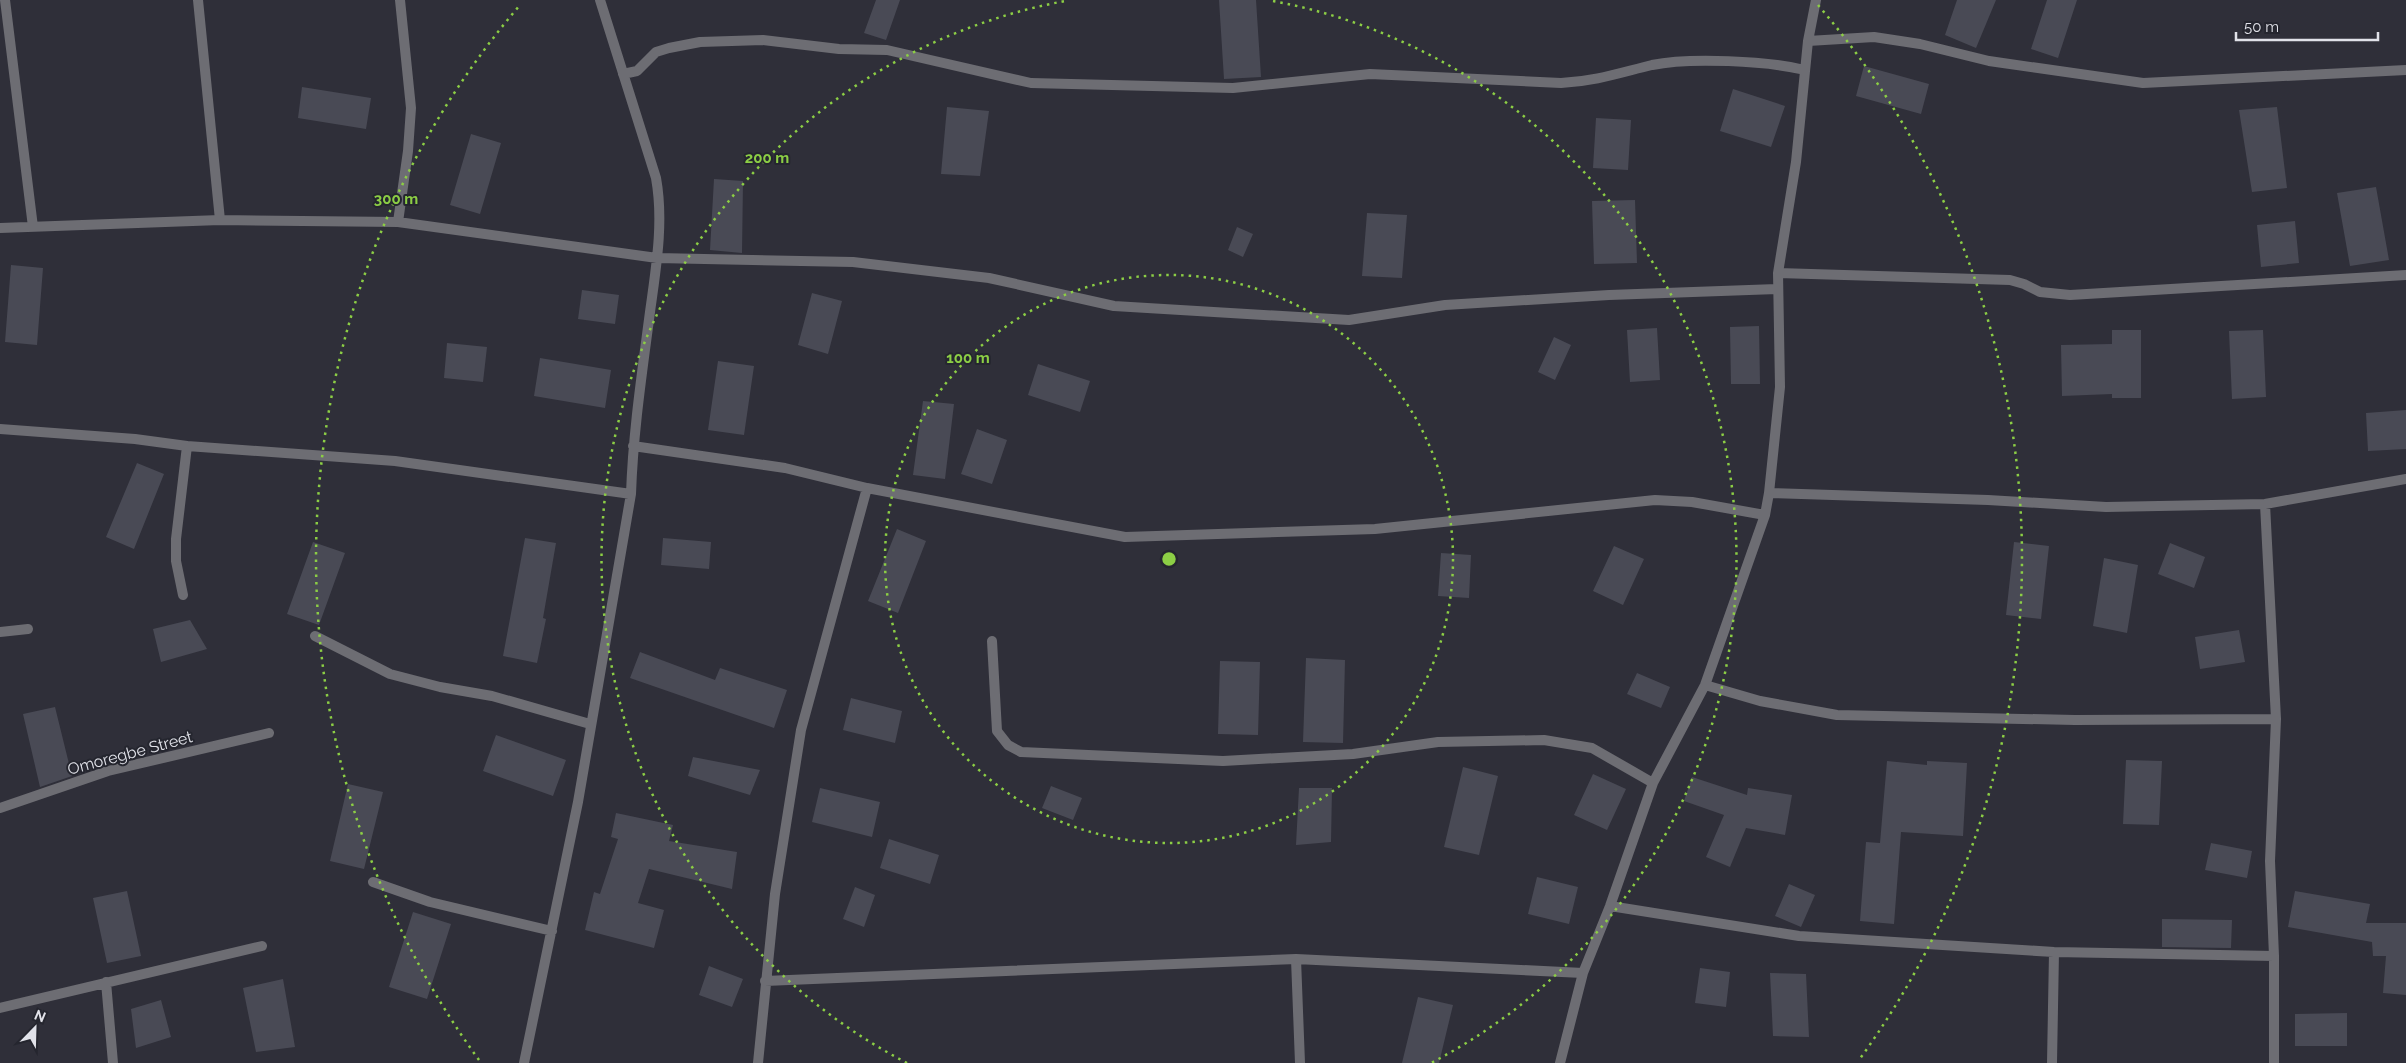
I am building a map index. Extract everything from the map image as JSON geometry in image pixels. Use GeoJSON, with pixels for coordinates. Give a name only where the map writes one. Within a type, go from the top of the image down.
{"type":"FeatureCollection","features":[{"type":"Feature","properties":{"kind":"street"},"geometry":{"type":"LineString","coordinates":[[5,0],[33,227]]}},
{"type":"Feature","properties":{"kind":"street"},"geometry":{"type":"LineString","coordinates":[[198,0],[220,220]]}},
{"type":"Feature","properties":{"kind":"street"},"geometry":{"type":"LineString","coordinates":[[398,222],[408,152],[411,108],[400,0]]}},
{"type":"Feature","properties":{"kind":"street"},"geometry":{"type":"LineString","coordinates":[[524,1063],[578,802],[631,494],[633,446],[657,258],[659,192],[656,178],[600,0]]}},
{"type":"Feature","properties":{"kind":"street"},"geometry":{"type":"LineString","coordinates":[[1560,1063],[1583,973],[1610,906],[1654,783],[1706,685],[1765,514],[1770,493],[1780,387],[1778,273],[1796,162],[1808,40],[1816,0]]}},
{"type":"Feature","properties":{"kind":"street"},"geometry":{"type":"LineString","coordinates":[[1808,40],[1874,37],[1920,44],[1990,61],[2143,83],[2406,70]]}},
{"type":"Feature","properties":{"kind":"street"},"geometry":{"type":"LineString","coordinates":[[623,74],[637,71],[656,52],[669,48],[700,42],[763,40],[839,49],[887,50],[1031,83],[1233,88],[1370,74],[1561,83],[1587,82],[1653,65],[1694,62],[1786,66],[1805,70]]}},
{"type":"Feature","properties":{"kind":"street"},"geometry":{"type":"LineString","coordinates":[[0,228],[220,220],[398,222],[657,258],[853,262],[989,278],[1114,306],[1349,320],[1445,305],[1609,295],[1777,289]]}},
{"type":"Feature","properties":{"kind":"street"},"geometry":{"type":"LineString","coordinates":[[1778,273],[2010,280],[2040,292],[2070,295],[2406,276]]}},
{"type":"Feature","properties":{"kind":"street"},"geometry":{"type":"LineString","coordinates":[[0,429],[135,439],[187,446],[395,461],[631,494]]}},
{"type":"Feature","properties":{"kind":"street"},"geometry":{"type":"LineString","coordinates":[[183,595],[176,561],[176,539],[187,446]]}},
{"type":"Feature","properties":{"kind":"street"},"geometry":{"type":"LineString","coordinates":[[633,446],[785,468],[867,488],[1125,537],[1375,529],[1655,500],[1692,502],[1765,514]]}},
{"type":"Feature","properties":{"kind":"street"},"geometry":{"type":"LineString","coordinates":[[1770,493],[1988,500],[2106,507],[2265,504],[2406,480]]}},
{"type":"Feature","properties":{"kind":"street"},"geometry":{"type":"LineString","coordinates":[[758,1063],[775,894],[801,730],[867,488]]}},
{"type":"Feature","properties":{"kind":"street"},"geometry":{"type":"LineString","coordinates":[[2265,504],[2276,719],[2270,861],[2274,956],[2274,1063]]}},
{"type":"Feature","properties":{"kind":"street"},"geometry":{"type":"LineString","coordinates":[[0,632],[28,629]]}},
{"type":"Feature","properties":{"kind":"street"},"geometry":{"type":"LineString","coordinates":[[315,636],[390,674],[440,688],[492,696],[590,724]]}},
{"type":"Feature","properties":{"kind":"street"},"geometry":{"type":"LineString","coordinates":[[992,641],[997,731],[1008,745],[1021,752],[1223,761],[1353,754],[1438,742],[1544,740],[1592,748],[1654,783]]}},
{"type":"Feature","properties":{"kind":"street"},"geometry":{"type":"LineString","coordinates":[[1706,685],[1760,701],[1837,715],[2075,720],[2276,719]]}},
{"type":"Feature","properties":{"kind":"street","name":"Omoregbe Street"},"geometry":{"type":"LineString","coordinates":[[0,808],[108,771],[269,733]]}},
{"type":"Feature","properties":{"kind":"street"},"geometry":{"type":"LineString","coordinates":[[373,882],[430,902],[552,931]]}},
{"type":"Feature","properties":{"kind":"street"},"geometry":{"type":"LineString","coordinates":[[1610,906],[1799,936],[2054,952],[2274,956]]}},
{"type":"Feature","properties":{"kind":"street"},"geometry":{"type":"LineString","coordinates":[[0,1008],[262,946]]}},
{"type":"Feature","properties":{"kind":"street"},"geometry":{"type":"LineString","coordinates":[[2052,1063],[2054,952]]}},
{"type":"Feature","properties":{"kind":"street"},"geometry":{"type":"LineString","coordinates":[[765,981],[1296,958],[1583,973]]}},
{"type":"Feature","properties":{"kind":"street"},"geometry":{"type":"LineString","coordinates":[[1296,958],[1300,1063]]}},
{"type":"Feature","properties":{"kind":"street"},"geometry":{"type":"LineString","coordinates":[[106,982],[112,1063]]}},
{"type":"Feature","properties":{"kind":"building"},"geometry":{"type":"Polygon","coordinates":[[[876,0],[900,0],[886,40],[864,33],[876,0]]]}},
{"type":"Feature","properties":{"kind":"building"},"geometry":{"type":"Polygon","coordinates":[[[1219,0],[1256,0],[1261,77],[1224,79],[1219,0]]]}},
{"type":"Feature","properties":{"kind":"building"},"geometry":{"type":"Polygon","coordinates":[[[1957,0],[1996,0],[1976,48],[1945,35],[1957,0]]]}},
{"type":"Feature","properties":{"kind":"building"},"geometry":{"type":"Polygon","coordinates":[[[2047,0],[2077,0],[2058,58],[2031,49],[2047,0]]]}},
{"type":"Feature","properties":{"kind":"building"},"geometry":{"type":"Polygon","coordinates":[[[1864,66],[1929,84],[1921,114],[1856,96],[1864,66]]]}},
{"type":"Feature","properties":{"kind":"building"},"geometry":{"type":"Polygon","coordinates":[[[302,87],[371,98],[366,129],[298,118],[302,87]]]}},
{"type":"Feature","properties":{"kind":"building"},"geometry":{"type":"Polygon","coordinates":[[[1733,89],[1785,106],[1771,147],[1720,131],[1733,89]]]}},
{"type":"Feature","properties":{"kind":"building"},"geometry":{"type":"Polygon","coordinates":[[[947,107],[989,111],[980,176],[941,174],[947,107]]]}},
{"type":"Feature","properties":{"kind":"building"},"geometry":{"type":"Polygon","coordinates":[[[2277,107],[2287,188],[2252,192],[2239,110],[2277,107]]]}},
{"type":"Feature","properties":{"kind":"building"},"geometry":{"type":"Polygon","coordinates":[[[1596,118],[1631,120],[1628,170],[1593,168],[1596,118]]]}},
{"type":"Feature","properties":{"kind":"building"},"geometry":{"type":"Polygon","coordinates":[[[471,134],[501,143],[480,214],[450,205],[471,134]]]}},
{"type":"Feature","properties":{"kind":"building"},"geometry":{"type":"Polygon","coordinates":[[[714,179],[743,181],[742,253],[710,250],[714,179]]]}},
{"type":"Feature","properties":{"kind":"building"},"geometry":{"type":"Polygon","coordinates":[[[2376,187],[2389,260],[2350,266],[2337,193],[2376,187]]]}},
{"type":"Feature","properties":{"kind":"building"},"geometry":{"type":"Polygon","coordinates":[[[1635,200],[1637,263],[1594,264],[1592,201],[1635,200]]]}},
{"type":"Feature","properties":{"kind":"building"},"geometry":{"type":"Polygon","coordinates":[[[1367,213],[1407,215],[1402,278],[1362,276],[1367,213]]]}},
{"type":"Feature","properties":{"kind":"building"},"geometry":{"type":"Polygon","coordinates":[[[2295,221],[2299,263],[2261,267],[2257,225],[2295,221]]]}},
{"type":"Feature","properties":{"kind":"building"},"geometry":{"type":"Polygon","coordinates":[[[1237,227],[1253,234],[1243,257],[1228,250],[1237,227]]]}},
{"type":"Feature","properties":{"kind":"building"},"geometry":{"type":"Polygon","coordinates":[[[11,265],[43,268],[37,345],[5,342],[11,265]]]}},
{"type":"Feature","properties":{"kind":"building"},"geometry":{"type":"Polygon","coordinates":[[[582,290],[619,295],[615,324],[578,319],[582,290]]]}},
{"type":"Feature","properties":{"kind":"building"},"geometry":{"type":"Polygon","coordinates":[[[812,293],[842,301],[828,354],[798,345],[812,293]]]}},
{"type":"Feature","properties":{"kind":"building"},"geometry":{"type":"Polygon","coordinates":[[[1759,326],[1760,384],[1731,384],[1730,327],[1759,326]]]}},
{"type":"Feature","properties":{"kind":"building"},"geometry":{"type":"Polygon","coordinates":[[[1657,328],[1660,380],[1630,382],[1627,330],[1657,328]]]}},
{"type":"Feature","properties":{"kind":"building"},"geometry":{"type":"Polygon","coordinates":[[[2112,330],[2141,330],[2141,398],[2112,398],[2112,394],[2062,396],[2061,345],[2112,344],[2112,330]]]}},
{"type":"Feature","properties":{"kind":"building"},"geometry":{"type":"Polygon","coordinates":[[[2263,330],[2266,397],[2232,399],[2229,331],[2263,330]]]}},
{"type":"Feature","properties":{"kind":"building"},"geometry":{"type":"Polygon","coordinates":[[[1554,337],[1571,345],[1555,380],[1538,372],[1554,337]]]}},
{"type":"Feature","properties":{"kind":"building"},"geometry":{"type":"Polygon","coordinates":[[[447,343],[487,347],[483,382],[444,378],[447,343]]]}},
{"type":"Feature","properties":{"kind":"building"},"geometry":{"type":"Polygon","coordinates":[[[540,358],[611,370],[605,408],[534,396],[540,358]]]}},
{"type":"Feature","properties":{"kind":"building"},"geometry":{"type":"Polygon","coordinates":[[[718,361],[754,366],[744,435],[708,430],[718,361]]]}},
{"type":"Feature","properties":{"kind":"building"},"geometry":{"type":"Polygon","coordinates":[[[1038,364],[1090,381],[1080,412],[1028,395],[1038,364]]]}},
{"type":"Feature","properties":{"kind":"building"},"geometry":{"type":"Polygon","coordinates":[[[923,401],[954,404],[945,479],[913,475],[923,401]]]}},
{"type":"Feature","properties":{"kind":"building"},"geometry":{"type":"Polygon","coordinates":[[[2406,410],[2406,449],[2368,451],[2366,413],[2406,410]]]}},
{"type":"Feature","properties":{"kind":"building"},"geometry":{"type":"Polygon","coordinates":[[[977,429],[1007,440],[992,484],[961,474],[977,429]]]}},
{"type":"Feature","properties":{"kind":"building"},"geometry":{"type":"Polygon","coordinates":[[[137,463],[164,474],[134,549],[106,537],[137,463]]]}},
{"type":"Feature","properties":{"kind":"building"},"geometry":{"type":"Polygon","coordinates":[[[897,529],[926,541],[898,613],[868,601],[897,529]]]}},
{"type":"Feature","properties":{"kind":"building"},"geometry":{"type":"Polygon","coordinates":[[[525,538],[556,543],[543,618],[546,619],[537,663],[503,656],[525,538]]]}},
{"type":"Feature","properties":{"kind":"building"},"geometry":{"type":"Polygon","coordinates":[[[663,538],[711,542],[709,569],[661,565],[663,538]]]}},
{"type":"Feature","properties":{"kind":"building"},"geometry":{"type":"Polygon","coordinates":[[[313,542],[345,553],[319,625],[287,614],[313,542]]]}},
{"type":"Feature","properties":{"kind":"building"},"geometry":{"type":"Polygon","coordinates":[[[2014,542],[2049,546],[2041,619],[2006,615],[2014,542]]]}},
{"type":"Feature","properties":{"kind":"building"},"geometry":{"type":"Polygon","coordinates":[[[2170,543],[2205,557],[2194,588],[2158,574],[2170,543]]]}},
{"type":"Feature","properties":{"kind":"building"},"geometry":{"type":"Polygon","coordinates":[[[1614,546],[1644,559],[1623,605],[1593,591],[1614,546]]]}},
{"type":"Feature","properties":{"kind":"building"},"geometry":{"type":"Polygon","coordinates":[[[1441,553],[1471,555],[1469,598],[1438,596],[1441,553]]]}},
{"type":"Feature","properties":{"kind":"building"},"geometry":{"type":"Polygon","coordinates":[[[2104,558],[2138,565],[2127,633],[2093,626],[2104,558]]]}},
{"type":"Feature","properties":{"kind":"building"},"geometry":{"type":"Polygon","coordinates":[[[190,620],[207,649],[161,662],[153,629],[190,620]]]}},
{"type":"Feature","properties":{"kind":"building"},"geometry":{"type":"Polygon","coordinates":[[[2239,630],[2245,662],[2200,669],[2195,637],[2239,630]]]}},
{"type":"Feature","properties":{"kind":"building"},"geometry":{"type":"Polygon","coordinates":[[[640,652],[715,680],[720,668],[787,690],[774,728],[630,678],[640,652]]]}},
{"type":"Feature","properties":{"kind":"building"},"geometry":{"type":"Polygon","coordinates":[[[1306,658],[1345,660],[1343,743],[1303,742],[1306,658]]]}},
{"type":"Feature","properties":{"kind":"building"},"geometry":{"type":"Polygon","coordinates":[[[1220,661],[1260,662],[1258,735],[1218,734],[1220,661]]]}},
{"type":"Feature","properties":{"kind":"building"},"geometry":{"type":"Polygon","coordinates":[[[1637,673],[1670,687],[1661,708],[1627,694],[1637,673]]]}},
{"type":"Feature","properties":{"kind":"building"},"geometry":{"type":"Polygon","coordinates":[[[851,698],[902,711],[895,743],[843,730],[851,698]]]}},
{"type":"Feature","properties":{"kind":"building"},"geometry":{"type":"Polygon","coordinates":[[[55,707],[72,776],[40,787],[23,714],[55,707]]]}},
{"type":"Feature","properties":{"kind":"building"},"geometry":{"type":"Polygon","coordinates":[[[496,735],[566,760],[553,796],[483,771],[496,735]]]}},
{"type":"Feature","properties":{"kind":"building"},"geometry":{"type":"Polygon","coordinates":[[[693,757],[760,770],[750,795],[688,776],[693,757]]]}},
{"type":"Feature","properties":{"kind":"building"},"geometry":{"type":"Polygon","coordinates":[[[2126,760],[2162,761],[2159,825],[2123,824],[2126,760]]]}},
{"type":"Feature","properties":{"kind":"building"},"geometry":{"type":"Polygon","coordinates":[[[1887,761],[1927,765],[1927,761],[1967,763],[1963,836],[1901,832],[1894,924],[1860,921],[1866,842],[1880,843],[1887,761]]]}},
{"type":"Feature","properties":{"kind":"building"},"geometry":{"type":"Polygon","coordinates":[[[1463,767],[1498,776],[1479,855],[1444,847],[1463,767]]]}},
{"type":"Feature","properties":{"kind":"building"},"geometry":{"type":"Polygon","coordinates":[[[1593,774],[1626,789],[1607,830],[1574,815],[1593,774]]]}},
{"type":"Feature","properties":{"kind":"building"},"geometry":{"type":"Polygon","coordinates":[[[1692,777],[1747,795],[1748,788],[1792,795],[1785,835],[1746,828],[1730,867],[1706,857],[1724,815],[1684,801],[1692,777]]]}},
{"type":"Feature","properties":{"kind":"building"},"geometry":{"type":"Polygon","coordinates":[[[348,784],[383,792],[364,869],[330,861],[348,784]]]}},
{"type":"Feature","properties":{"kind":"building"},"geometry":{"type":"Polygon","coordinates":[[[1051,786],[1082,798],[1073,820],[1042,808],[1051,786]]]}},
{"type":"Feature","properties":{"kind":"building"},"geometry":{"type":"Polygon","coordinates":[[[820,788],[880,802],[872,837],[812,822],[820,788]]]}},
{"type":"Feature","properties":{"kind":"building"},"geometry":{"type":"Polygon","coordinates":[[[1299,788],[1332,788],[1331,842],[1296,845],[1299,788]]]}},
{"type":"Feature","properties":{"kind":"building"},"geometry":{"type":"Polygon","coordinates":[[[616,813],[673,825],[669,841],[737,852],[732,889],[649,869],[638,903],[664,910],[654,948],[585,930],[594,892],[600,894],[618,839],[611,837],[616,813]]]}},
{"type":"Feature","properties":{"kind":"building"},"geometry":{"type":"Polygon","coordinates":[[[889,839],[939,855],[930,884],[880,868],[889,839]]]}},
{"type":"Feature","properties":{"kind":"building"},"geometry":{"type":"Polygon","coordinates":[[[2211,843],[2252,851],[2247,878],[2205,870],[2211,843]]]}},
{"type":"Feature","properties":{"kind":"building"},"geometry":{"type":"Polygon","coordinates":[[[1537,877],[1578,887],[1569,924],[1528,914],[1537,877]]]}},
{"type":"Feature","properties":{"kind":"building"},"geometry":{"type":"Polygon","coordinates":[[[1789,884],[1815,895],[1801,927],[1775,916],[1789,884]]]}},
{"type":"Feature","properties":{"kind":"building"},"geometry":{"type":"Polygon","coordinates":[[[855,887],[875,895],[864,927],[843,919],[855,887]]]}},
{"type":"Feature","properties":{"kind":"building"},"geometry":{"type":"Polygon","coordinates":[[[127,891],[141,956],[107,963],[93,898],[127,891]]]}},
{"type":"Feature","properties":{"kind":"building"},"geometry":{"type":"Polygon","coordinates":[[[2295,891],[2370,904],[2366,923],[2406,923],[2406,995],[2383,993],[2386,956],[2373,956],[2372,942],[2288,927],[2295,891]]]}},
{"type":"Feature","properties":{"kind":"building"},"geometry":{"type":"Polygon","coordinates":[[[413,912],[451,924],[427,999],[389,987],[413,912]]]}},
{"type":"Feature","properties":{"kind":"building"},"geometry":{"type":"Polygon","coordinates":[[[2162,919],[2232,920],[2231,948],[2162,947],[2162,919]]]}},
{"type":"Feature","properties":{"kind":"building"},"geometry":{"type":"Polygon","coordinates":[[[709,966],[743,979],[732,1007],[699,995],[709,966]]]}},
{"type":"Feature","properties":{"kind":"building"},"geometry":{"type":"Polygon","coordinates":[[[1700,968],[1730,972],[1726,1007],[1695,1003],[1700,968]]]}},
{"type":"Feature","properties":{"kind":"building"},"geometry":{"type":"Polygon","coordinates":[[[1770,973],[1806,974],[1809,1037],[1773,1036],[1770,973]]]}},
{"type":"Feature","properties":{"kind":"building"},"geometry":{"type":"Polygon","coordinates":[[[283,979],[295,1047],[256,1052],[243,988],[283,979]]]}},
{"type":"Feature","properties":{"kind":"building"},"geometry":{"type":"Polygon","coordinates":[[[1418,997],[1453,1005],[1439,1063],[1402,1063],[1418,997]]]}},
{"type":"Feature","properties":{"kind":"building"},"geometry":{"type":"Polygon","coordinates":[[[161,1000],[171,1037],[136,1048],[131,1009],[161,1000]]]}},
{"type":"Feature","properties":{"kind":"building"},"geometry":{"type":"Polygon","coordinates":[[[2347,1013],[2347,1046],[2295,1046],[2295,1014],[2347,1013]]]}}]}
